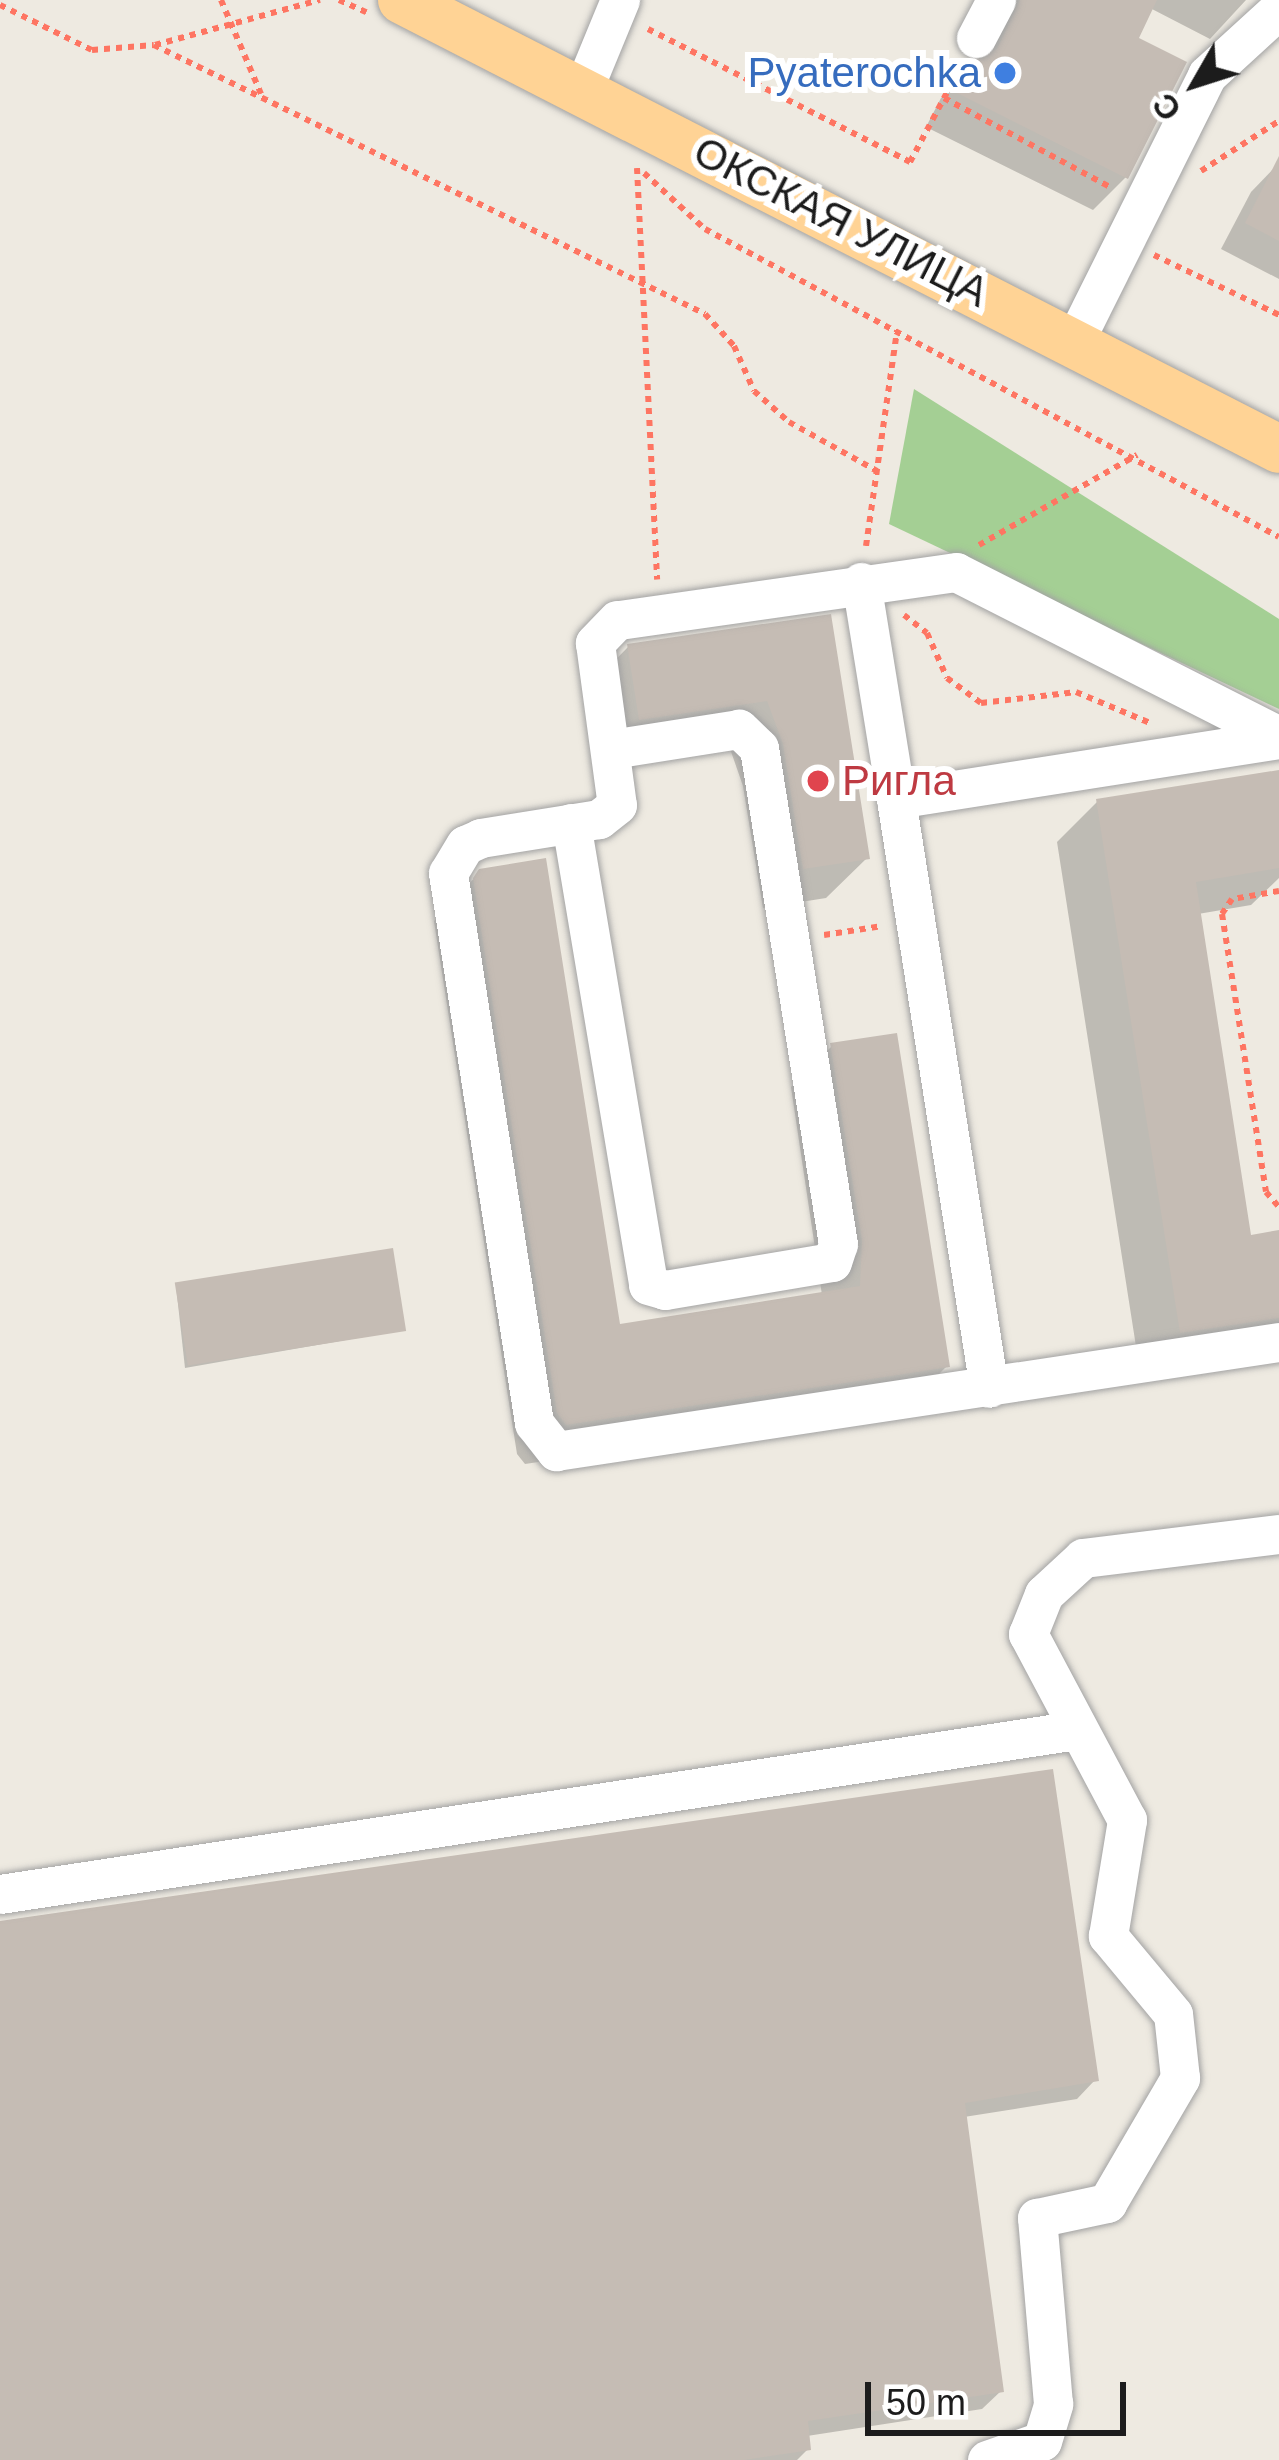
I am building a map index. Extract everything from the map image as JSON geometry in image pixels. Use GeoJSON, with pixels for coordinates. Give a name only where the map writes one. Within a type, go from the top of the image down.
{"type":"FeatureCollection","features":[{"type":"Feature","properties":{"kind":"main road","name":"ОКСКАЯ УЛИЦА"},"geometry":{"type":"LineString","coordinates":[[401,0],[1075,340],[1279,449]]}},
{"type":"Feature","properties":{"kind":"lane"},"geometry":{"type":"LineString","coordinates":[[976,38],[996,0]]}},
{"type":"Feature","properties":{"kind":"lane"},"geometry":{"type":"LineString","coordinates":[[582,92],[617,6]]}},
{"type":"Feature","properties":{"kind":"lane"},"geometry":{"type":"LineString","coordinates":[[1075,340],[1207,75],[1279,9]]}},
{"type":"Feature","properties":{"kind":"lane"},"geometry":{"type":"LineString","coordinates":[[1279,738],[969,576],[932,571],[863,589],[658,614],[606,625],[612,654],[611,749],[617,805],[598,819],[465,844],[448,872],[538,1436],[569,1453],[1279,1342]]}},
{"type":"Feature","properties":{"kind":"lane"},"geometry":{"type":"LineString","coordinates":[[863,589],[988,1388]]}},
{"type":"Feature","properties":{"kind":"lane"},"geometry":{"type":"LineString","coordinates":[[571,823],[648,1285],[664,1290],[832,1262],[838,1244],[755,738],[739,729],[611,749]]}},
{"type":"Feature","properties":{"kind":"lane"},"geometry":{"type":"LineString","coordinates":[[896,799],[1279,738]]}},
{"type":"Feature","properties":{"kind":"lane"},"geometry":{"type":"LineString","coordinates":[[987,2460],[1042,2441],[1053,2404],[1037,2218],[1107,2203],[1180,2078],[1173,2014],[1108,1936],[1127,1820],[1028,1634],[1044,1594],[1083,1558],[1279,1534]]}},
{"type":"Feature","properties":{"kind":"lane"},"geometry":{"type":"LineString","coordinates":[[0,1894],[1077,1730]]}},
{"type":"Feature","properties":{"kind":"path"},"geometry":{"type":"LineString","coordinates":[[220,0],[262,98]]}},
{"type":"Feature","properties":{"kind":"path"},"geometry":{"type":"LineString","coordinates":[[0,4],[92,50],[154,45],[320,0]]}},
{"type":"Feature","properties":{"kind":"path"},"geometry":{"type":"LineString","coordinates":[[617,6],[910,162],[976,38]]}},
{"type":"Feature","properties":{"kind":"path"},"geometry":{"type":"LineString","coordinates":[[154,45],[705,314],[734,346],[754,391],[789,422],[877,471]]}},
{"type":"Feature","properties":{"kind":"path"},"geometry":{"type":"LineString","coordinates":[[944,98],[1142,203]]}},
{"type":"Feature","properties":{"kind":"path"},"geometry":{"type":"LineString","coordinates":[[1198,173],[1279,122]]}},
{"type":"Feature","properties":{"kind":"path"},"geometry":{"type":"LineString","coordinates":[[637,167],[658,614]]}},
{"type":"Feature","properties":{"kind":"path"},"geometry":{"type":"LineString","coordinates":[[1103,183],[1110,170]]}},
{"type":"Feature","properties":{"kind":"path"},"geometry":{"type":"LineString","coordinates":[[1124,241],[1279,315]]}},
{"type":"Feature","properties":{"kind":"path"},"geometry":{"type":"LineString","coordinates":[[1200,752],[1091,694],[1056,692],[1001,704],[964,694],[947,678],[927,633],[863,589],[897,330],[1137,455],[1279,537]]}},
{"type":"Feature","properties":{"kind":"path"},"geometry":{"type":"LineString","coordinates":[[932,571],[1137,455]]}},
{"type":"Feature","properties":{"kind":"path"},"geometry":{"type":"LineString","coordinates":[[1279,891],[1232,899],[1222,914],[1267,1192],[1279,1207]]}},
{"type":"Feature","properties":{"kind":"path"},"geometry":{"type":"LineString","coordinates":[[805,938],[915,921]]}},
{"type":"Feature","properties":{"kind":"green space"},"geometry":{"type":"Polygon","coordinates":[[[914,389],[1279,619],[1279,709],[889,524],[914,389]]]}},
{"type":"Feature","properties":{"kind":"building"},"geometry":{"type":"Polygon","coordinates":[[[1020,0],[1157,0],[1139,38],[1187,62],[1128,179],[957,93],[973,61],[997,49],[1020,0]]]}},
{"type":"Feature","properties":{"kind":"building"},"geometry":{"type":"Polygon","coordinates":[[[1279,156],[1279,241],[1245,223],[1279,156]]]}},
{"type":"Feature","properties":{"kind":"building"},"geometry":{"type":"Polygon","coordinates":[[[831,614],[870,859],[803,869],[783,744],[767,701],[639,720],[627,644],[831,614]]]}},
{"type":"Feature","properties":{"kind":"building"},"geometry":{"type":"Polygon","coordinates":[[[1279,770],[1279,868],[1196,882],[1251,1235],[1279,1230],[1279,1318],[1180,1333],[1096,799],[1279,770]]]}},
{"type":"Feature","properties":{"kind":"building"},"geometry":{"type":"Polygon","coordinates":[[[546,858],[620,1324],[860,1286],[862,1240],[830,1043],[897,1033],[950,1367],[566,1425],[557,1413],[473,878],[479,869],[546,858]]]}},
{"type":"Feature","properties":{"kind":"building"},"geometry":{"type":"Polygon","coordinates":[[[393,1248],[406,1331],[188,1366],[175,1283],[393,1248]]]}},
{"type":"Feature","properties":{"kind":"building"},"geometry":{"type":"Polygon","coordinates":[[[1053,1769],[1099,2081],[965,2103],[1004,2392],[808,2421],[811,2450],[744,2460],[0,2460],[0,1921],[1053,1769]]]}},
{"type":"Feature","properties":{"kind":"place","name":"Pyaterochka"},"geometry":{"type":"Point","coordinates":[1005,73]}},
{"type":"Feature","properties":{"kind":"place","name":"Ригла"},"geometry":{"type":"Point","coordinates":[818,781]}}]}
